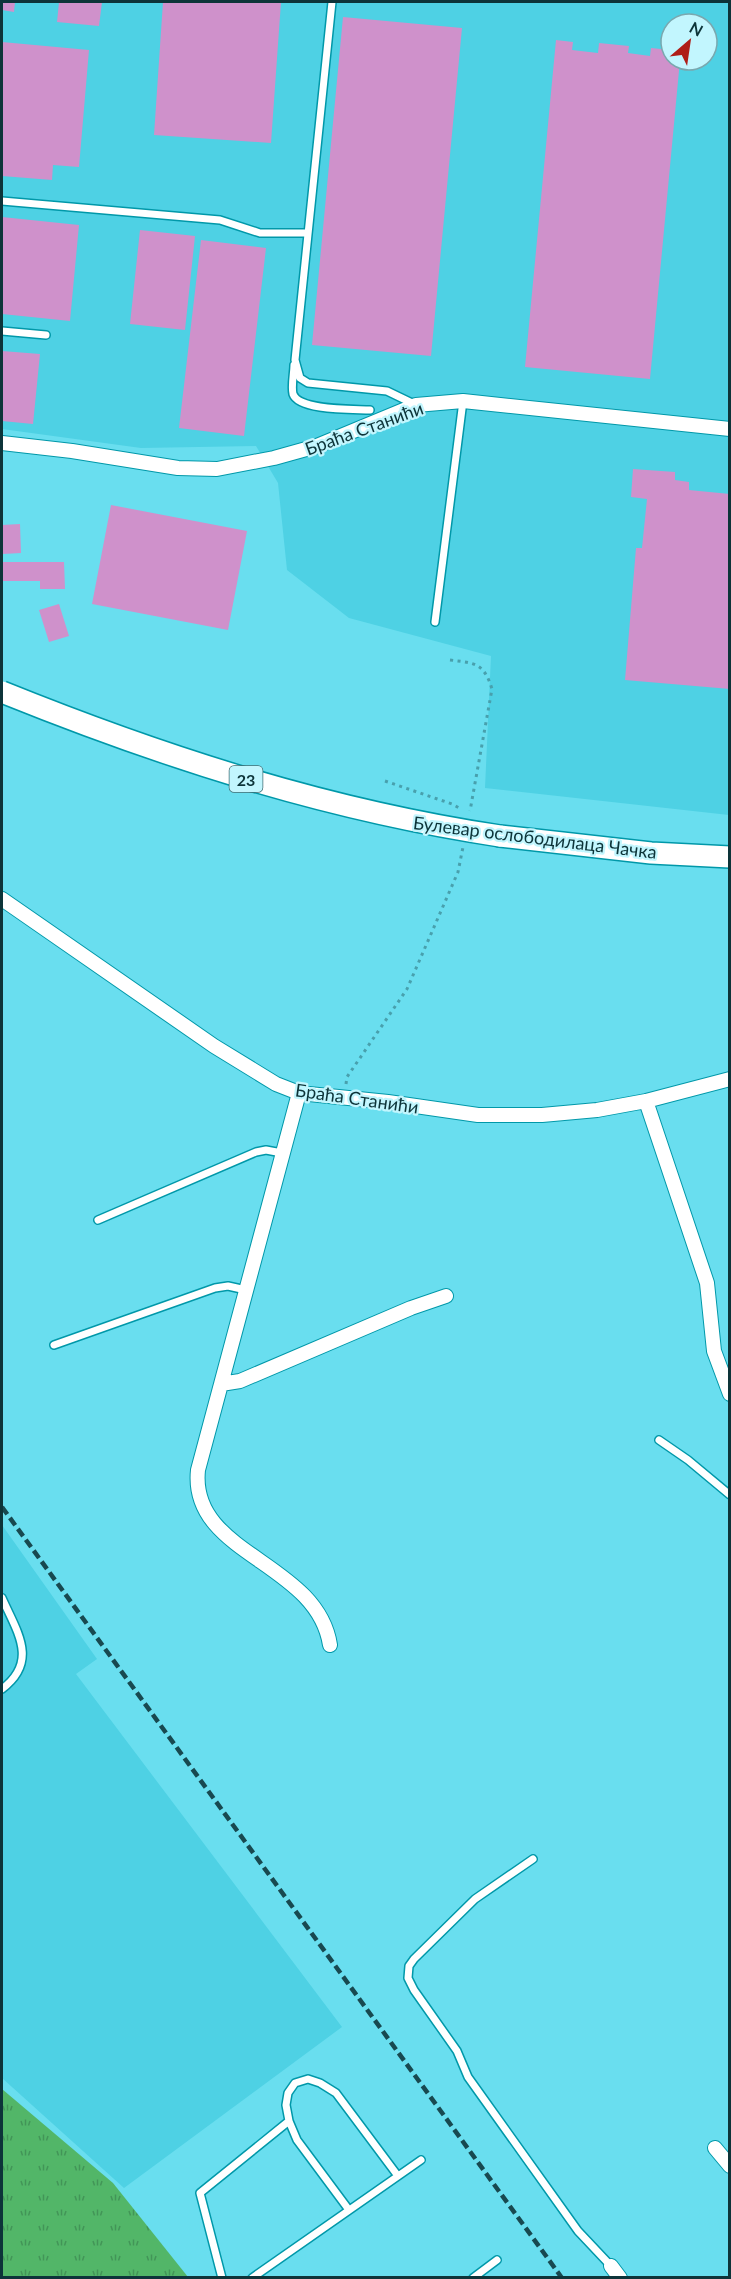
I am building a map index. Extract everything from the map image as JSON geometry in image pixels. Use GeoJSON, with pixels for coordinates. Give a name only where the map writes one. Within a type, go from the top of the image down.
{"type":"FeatureCollection","features":[{"type":"Feature","properties":{"kind":"main road","name":"Булевар ослободилаца Чачка"},"geometry":{"type":"LineString","coordinates":[[2,692],[85,725],[248,780],[386,816],[500,836],[640,852],[729,857]]}},
{"type":"Feature","properties":{"kind":"street","name":"Браћа Станићи"},"geometry":{"type":"LineString","coordinates":[[2,443],[72,451],[178,468],[217,469],[274,458],[317,446],[416,405],[463,401],[729,429]]}},
{"type":"Feature","properties":{"kind":"street","name":"Браћа Станићи"},"geometry":{"type":"LineString","coordinates":[[2,898],[214,1046],[266,1078],[298,1093],[478,1115],[542,1115],[597,1110],[646,1101],[729,1079]]}},
{"type":"Feature","properties":{"kind":"street"},"geometry":{"type":"LineString","coordinates":[[298,1093],[198,1470],[197,1482],[202,1506],[208,1516],[234,1541],[276,1570],[305,1595],[325,1623],[330,1645]]}},
{"type":"Feature","properties":{"kind":"street"},"geometry":{"type":"LineString","coordinates":[[646,1101],[707,1283],[714,1350],[729,1394]]}},
{"type":"Feature","properties":{"kind":"street"},"geometry":{"type":"LineString","coordinates":[[221,1384],[240,1381],[411,1308],[446,1296]]}},
{"type":"Feature","properties":{"kind":"street"},"geometry":{"type":"LineString","coordinates":[[715,2148],[729,2166]]}},
{"type":"Feature","properties":{"kind":"street"},"geometry":{"type":"LineString","coordinates":[[611,2266],[620,2277]]}},
{"type":"Feature","properties":{"kind":"lane"},"geometry":{"type":"LineString","coordinates":[[332,2],[293,393],[298,401],[311,406],[370,410]]}},
{"type":"Feature","properties":{"kind":"lane"},"geometry":{"type":"LineString","coordinates":[[2,201],[220,220],[260,233],[308,233]]}},
{"type":"Feature","properties":{"kind":"lane"},"geometry":{"type":"LineString","coordinates":[[2,331],[46,335]]}},
{"type":"Feature","properties":{"kind":"lane"},"geometry":{"type":"LineString","coordinates":[[295,360],[300,378],[308,383],[387,391],[416,405]]}},
{"type":"Feature","properties":{"kind":"lane"},"geometry":{"type":"LineString","coordinates":[[435,622],[463,401]]}},
{"type":"Feature","properties":{"kind":"lane"},"geometry":{"type":"LineString","coordinates":[[98,1220],[256,1152],[266,1150],[282,1153]]}},
{"type":"Feature","properties":{"kind":"lane"},"geometry":{"type":"LineString","coordinates":[[54,1345],[215,1288],[228,1286],[246,1290]]}},
{"type":"Feature","properties":{"kind":"lane"},"geometry":{"type":"LineString","coordinates":[[659,1440],[688,1460],[729,1494]]}},
{"type":"Feature","properties":{"kind":"lane"},"geometry":{"type":"LineString","coordinates":[[2,1598],[23,1646],[23,1663],[11,1682],[2,1689]]}},
{"type":"Feature","properties":{"kind":"lane"},"geometry":{"type":"LineString","coordinates":[[533,1859],[475,1899],[414,1959],[409,1966],[408,1978],[457,2051],[468,2077],[578,2231],[611,2266]]}},
{"type":"Feature","properties":{"kind":"lane"},"geometry":{"type":"LineString","coordinates":[[350,2210],[297,2140],[289,2121],[286,2105],[288,2093],[295,2083],[308,2079],[336,2093],[398,2176]]}},
{"type":"Feature","properties":{"kind":"lane"},"geometry":{"type":"LineString","coordinates":[[222,2277],[200,2193],[289,2121]]}},
{"type":"Feature","properties":{"kind":"lane"},"geometry":{"type":"LineString","coordinates":[[252,2277],[421,2160]]}},
{"type":"Feature","properties":{"kind":"lane"},"geometry":{"type":"LineString","coordinates":[[473,2277],[497,2260]]}},
{"type":"Feature","properties":{"kind":"path"},"geometry":{"type":"LineString","coordinates":[[385,781],[452,804],[469,817],[492,689],[488,676],[480,666],[470,662],[450,660]]}},
{"type":"Feature","properties":{"kind":"path"},"geometry":{"type":"LineString","coordinates":[[345,1098],[347,1077],[407,989],[458,872],[465,839]]}},
{"type":"Feature","properties":{"kind":"shaded area"},"geometry":{"type":"Polygon","coordinates":[[[2,2],[729,2],[729,815],[485,788],[491,656],[349,618],[287,570],[278,483],[256,446],[141,448],[2,429],[2,2]]]}},
{"type":"Feature","properties":{"kind":"shaded area"},"geometry":{"type":"Polygon","coordinates":[[[2,1525],[97,1659],[76,1674],[342,2027],[124,2188],[2,2078],[2,1525]]]}},
{"type":"Feature","properties":{"kind":"green space"},"geometry":{"type":"Polygon","coordinates":[[[2,2089],[113,2183],[188,2277],[2,2277],[2,2089]]]}},
{"type":"Feature","properties":{"kind":"building"},"geometry":{"type":"Polygon","coordinates":[[[2,2],[15,2],[14,12],[2,10],[2,2]]]}},
{"type":"Feature","properties":{"kind":"building"},"geometry":{"type":"Polygon","coordinates":[[[59,2],[102,2],[99,26],[57,22],[59,2]]]}},
{"type":"Feature","properties":{"kind":"building"},"geometry":{"type":"Polygon","coordinates":[[[163,2],[281,2],[271,143],[154,135],[163,2]]]}},
{"type":"Feature","properties":{"kind":"building"},"geometry":{"type":"Polygon","coordinates":[[[343,17],[462,28],[431,356],[312,345],[343,17]]]}},
{"type":"Feature","properties":{"kind":"building"},"geometry":{"type":"Polygon","coordinates":[[[556,40],[573,42],[572,50],[598,53],[599,43],[629,46],[628,53],[650,56],[651,48],[659,49],[659,72],[679,72],[650,379],[525,367],[556,40]]]}},
{"type":"Feature","properties":{"kind":"building"},"geometry":{"type":"Polygon","coordinates":[[[2,42],[89,50],[79,167],[53,165],[52,180],[2,176],[2,42]]]}},
{"type":"Feature","properties":{"kind":"building"},"geometry":{"type":"Polygon","coordinates":[[[2,217],[79,225],[70,321],[2,314],[2,217]]]}},
{"type":"Feature","properties":{"kind":"building"},"geometry":{"type":"Polygon","coordinates":[[[140,230],[195,236],[185,330],[130,324],[140,230]]]}},
{"type":"Feature","properties":{"kind":"building"},"geometry":{"type":"Polygon","coordinates":[[[201,240],[266,248],[244,436],[179,428],[201,240]]]}},
{"type":"Feature","properties":{"kind":"building"},"geometry":{"type":"Polygon","coordinates":[[[2,351],[40,354],[33,424],[2,421],[2,351]]]}},
{"type":"Feature","properties":{"kind":"building"},"geometry":{"type":"Polygon","coordinates":[[[633,469],[675,472],[675,480],[689,482],[689,490],[730,494],[730,689],[625,680],[636,548],[642,548],[647,499],[631,497],[633,469]]]}},
{"type":"Feature","properties":{"kind":"building"},"geometry":{"type":"Polygon","coordinates":[[[111,505],[247,531],[228,630],[92,604],[111,505]]]}},
{"type":"Feature","properties":{"kind":"building"},"geometry":{"type":"Polygon","coordinates":[[[20,524],[21,553],[3,554],[2,525],[20,524]]]}},
{"type":"Feature","properties":{"kind":"building"},"geometry":{"type":"Polygon","coordinates":[[[3,562],[64,562],[65,589],[40,589],[40,581],[3,581],[3,562]]]}},
{"type":"Feature","properties":{"kind":"building"},"geometry":{"type":"Polygon","coordinates":[[[59,604],[69,636],[49,642],[39,610],[59,604]]]}},
{"type":"Feature","properties":{"kind":"railway"},"geometry":{"type":"LineString","coordinates":[[2,1507],[562,2278]]}}]}
